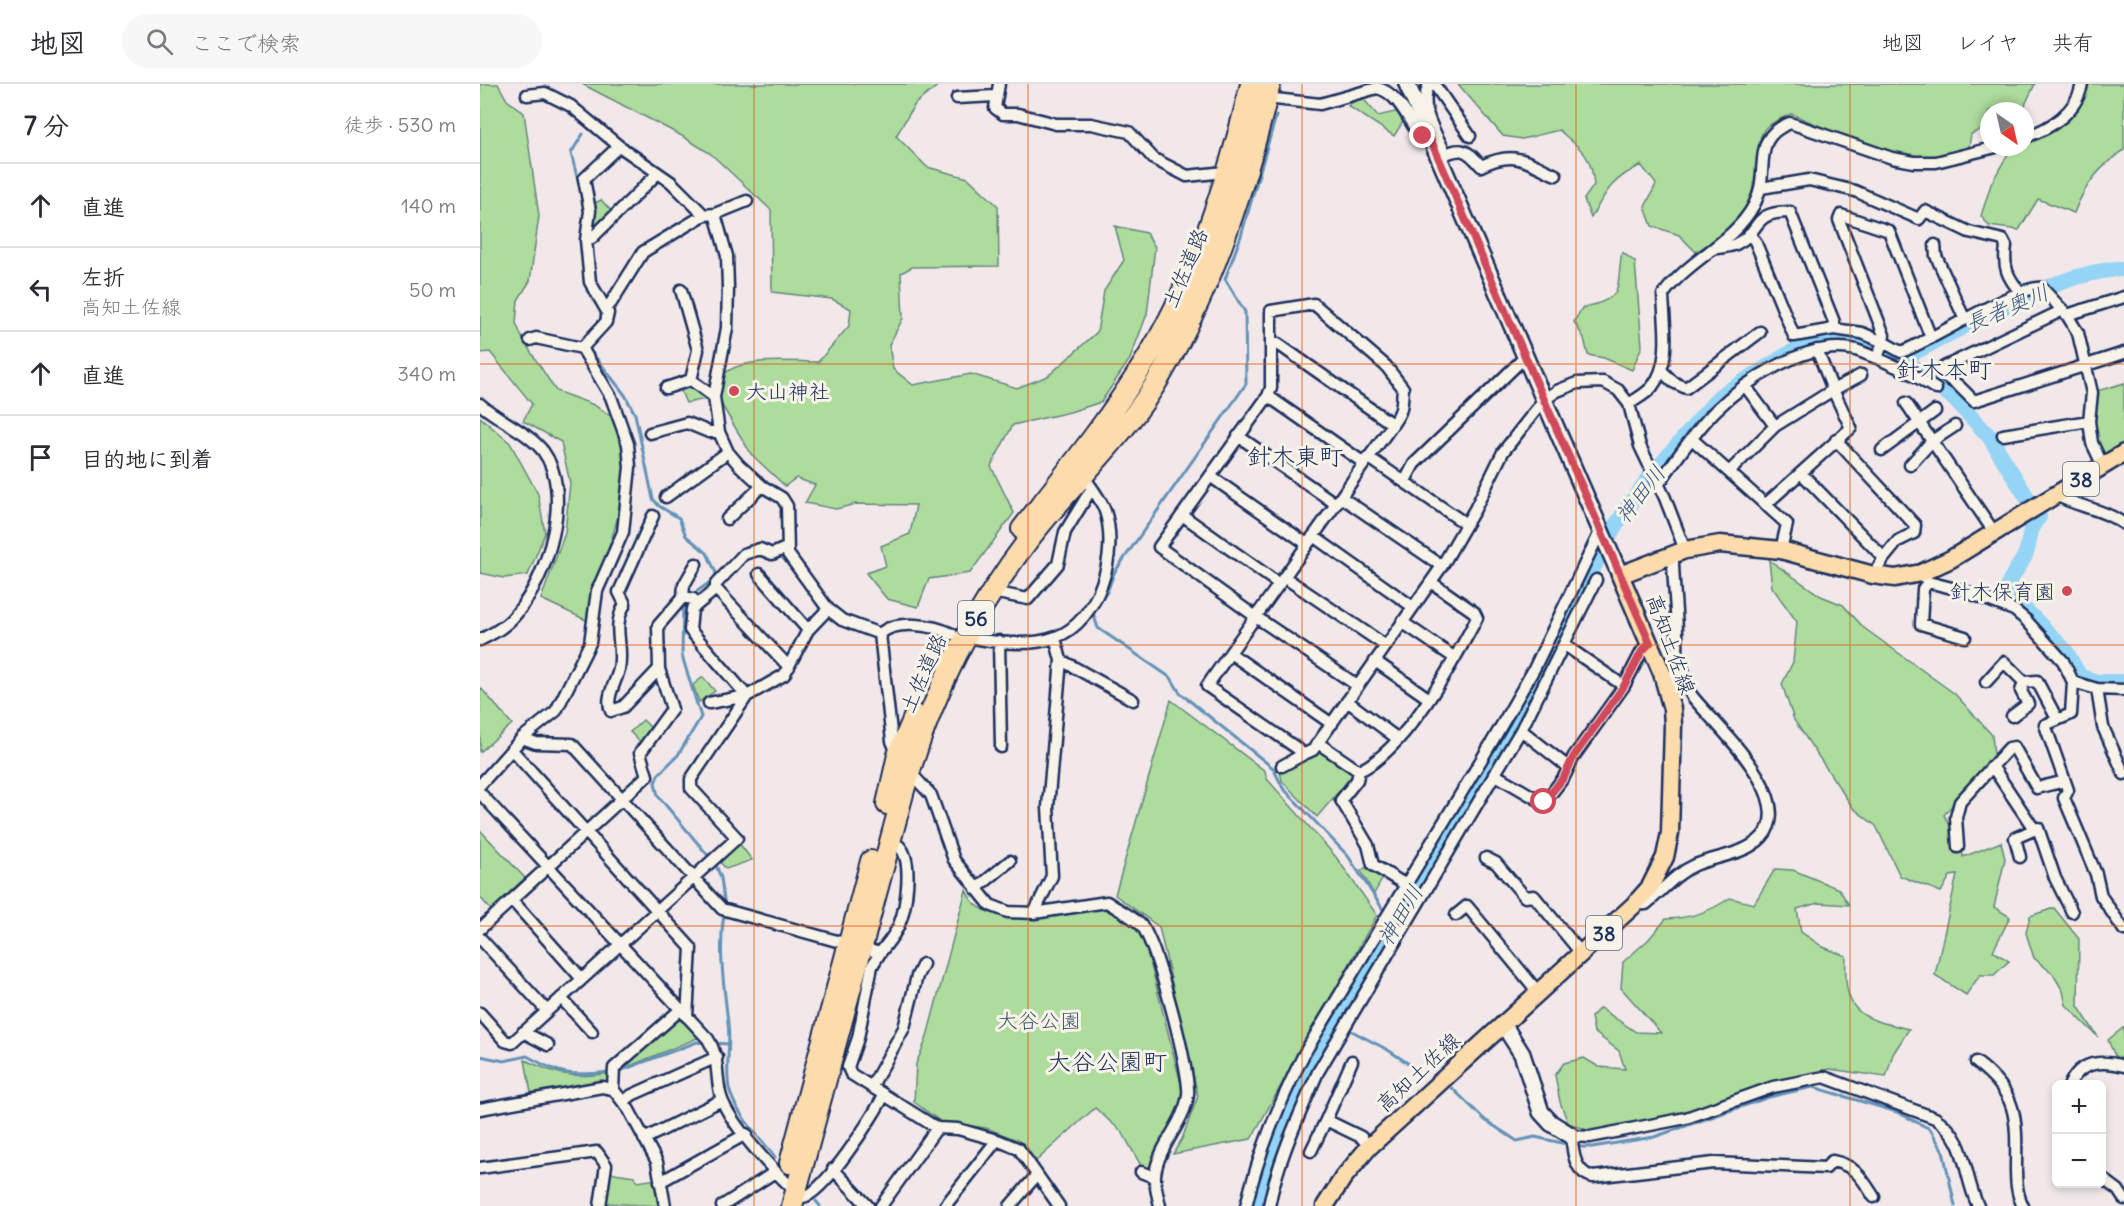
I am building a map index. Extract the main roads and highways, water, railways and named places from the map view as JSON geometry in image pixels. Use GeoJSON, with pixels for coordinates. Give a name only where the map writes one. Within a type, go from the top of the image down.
{"type":"FeatureCollection","features":[{"type":"Feature","properties":{"kind":"highway","name":"土佐道路"},"geometry":{"type":"LineString","coordinates":[[778,1206],[793,1192],[863,949],[909,772],[975,596],[1020,531],[1110,415],[1147,358],[1181,293],[1204,238],[1251,84]]}},
{"type":"Feature","properties":{"kind":"highway","name":"土佐道路"},"geometry":{"type":"LineString","coordinates":[[863,949],[898,755],[930,678],[1029,539],[1088,482],[1162,374],[1202,296],[1224,238],[1268,91]]}},
{"type":"Feature","properties":{"kind":"main road","name":"高知土佐線"},"geometry":{"type":"LineString","coordinates":[[1326,1206],[1343,1178],[1369,1147],[1634,905],[1660,870],[1670,833],[1673,724],[1668,694],[1650,643],[1620,575],[1679,552],[1720,544],[1781,550],[1873,575],[1924,578],[1994,532],[2124,453]]}},
{"type":"Feature","properties":{"kind":"waterway"},"geometry":{"type":"LineString","coordinates":[[1276,116],[1241,236],[1225,279],[1245,312],[1246,384],[1114,573],[1107,592],[1093,613],[1098,628],[1171,678],[1180,693],[1273,768],[1283,788],[1348,856],[1386,914]]}},
{"type":"Feature","properties":{"kind":"waterway"},"geometry":{"type":"LineString","coordinates":[[582,234],[585,209],[571,153],[583,134]]}},
{"type":"Feature","properties":{"kind":"waterway"},"geometry":{"type":"LineString","coordinates":[[582,252],[584,272]]}},
{"type":"Feature","properties":{"kind":"waterway","name":"長者奥川"},"geometry":{"type":"LineString","coordinates":[[1895,360],[2044,289],[2073,278],[2124,269]]}},
{"type":"Feature","properties":{"kind":"waterway"},"geometry":{"type":"LineString","coordinates":[[586,282],[587,291],[596,302]]}},
{"type":"Feature","properties":{"kind":"waterway"},"geometry":{"type":"LineString","coordinates":[[598,323],[601,320],[600,307]]}},
{"type":"Feature","properties":{"kind":"waterway","name":"神田川"},"geometry":{"type":"LineString","coordinates":[[1257,1206],[1274,1146],[1299,1086],[1517,719],[1613,529],[1646,482],[1720,396],[1790,353],[1819,341],[1846,341],[1917,369],[1952,397],[1989,436],[2039,517],[2031,529],[2026,553],[2012,576],[2008,592],[2065,650],[2080,677],[2097,682],[2124,682]]}},
{"type":"Feature","properties":{"kind":"waterway"},"geometry":{"type":"LineString","coordinates":[[586,345],[625,395],[635,414],[653,499],[659,506],[679,518],[686,536],[707,553],[716,573],[713,580],[692,595]]}},
{"type":"Feature","properties":{"kind":"waterway"},"geometry":{"type":"LineString","coordinates":[[686,602],[683,604],[682,656],[701,717],[678,755],[658,775],[655,783],[658,796],[716,865],[721,878],[725,907]]}},
{"type":"Feature","properties":{"kind":"waterway"},"geometry":{"type":"LineString","coordinates":[[724,913],[722,955],[729,1031],[729,1088],[742,1116],[775,1157]]}},
{"type":"Feature","properties":{"kind":"waterway","name":"神田川"},"geometry":{"type":"LineString","coordinates":[[1335,1023],[1341,1026]]}},
{"type":"Feature","properties":{"kind":"waterway"},"geometry":{"type":"LineString","coordinates":[[1348,1029],[1388,1050],[1415,1068]]}},
{"type":"Feature","properties":{"kind":"waterway"},"geometry":{"type":"LineString","coordinates":[[617,1072],[697,1042],[707,1043]]}},
{"type":"Feature","properties":{"kind":"waterway"},"geometry":{"type":"LineString","coordinates":[[714,1043],[728,1044]]}},
{"type":"Feature","properties":{"kind":"waterway"},"geometry":{"type":"LineString","coordinates":[[480,1056],[504,1061],[527,1056],[550,1068],[567,1073],[611,1072]]}},
{"type":"Feature","properties":{"kind":"waterway"},"geometry":{"type":"LineString","coordinates":[[1452,1088],[1485,1120],[1517,1141],[1535,1137],[1580,1147],[1592,1147],[1654,1137],[1769,1097],[1813,1087],[1897,1112],[1930,1129],[1943,1151],[1955,1206]]}},
{"type":"Feature","properties":{"kind":"waterway"},"geometry":{"type":"LineString","coordinates":[[816,1201],[820,1206]]}},
{"type":"Feature","properties":{"kind":"place","name":"大山神社"},"geometry":{"type":"Point","coordinates":[734,391]}},
{"type":"Feature","properties":{"kind":"place","name":"針木保育園"},"geometry":{"type":"Point","coordinates":[2067,591]}},
{"type":"Feature","properties":{"kind":"district","name":"針木本町"},"geometry":{"type":"Point","coordinates":[1944,369]}},
{"type":"Feature","properties":{"kind":"district","name":"針木東町"},"geometry":{"type":"Point","coordinates":[1295,456]}},
{"type":"Feature","properties":{"kind":"district","name":"大谷公園町"},"geometry":{"type":"Point","coordinates":[1107,1061]}},
{"type":"Feature","properties":{"kind":"park label","name":"大谷公園"},"geometry":{"type":"Point","coordinates":[1039,1020]}}]}
